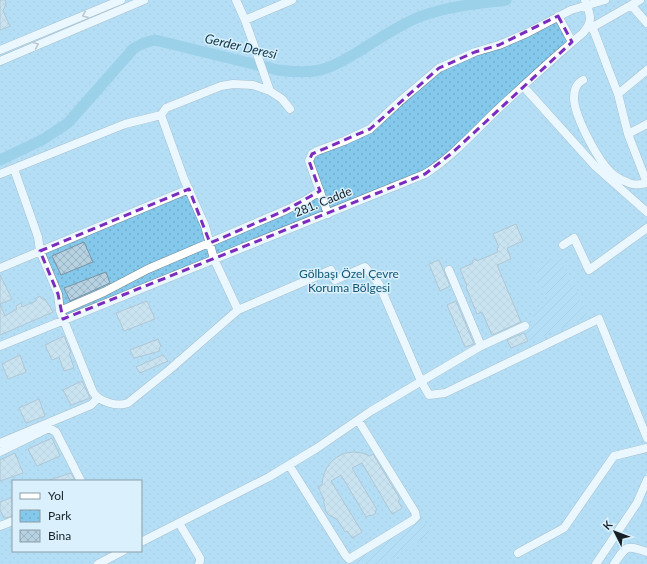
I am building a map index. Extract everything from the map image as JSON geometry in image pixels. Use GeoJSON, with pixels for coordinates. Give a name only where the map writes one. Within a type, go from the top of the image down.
{"type":"FeatureCollection","features":[{"type":"Feature","properties":{"kind":"street"},"geometry":{"type":"LineString","coordinates":[[0,50],[121,0]]}},
{"type":"Feature","properties":{"kind":"street"},"geometry":{"type":"LineString","coordinates":[[0,61],[144,0]]}},
{"type":"Feature","properties":{"kind":"street"},"geometry":{"type":"LineString","coordinates":[[236,0],[245,20],[270,91]]}},
{"type":"Feature","properties":{"kind":"street"},"geometry":{"type":"LineString","coordinates":[[245,20],[292,0]]}},
{"type":"Feature","properties":{"kind":"street"},"geometry":{"type":"LineString","coordinates":[[328,214],[309,161],[312,154],[322,148],[354,137],[370,128],[438,68],[475,52],[499,45],[527,33],[586,3],[605,0]]}},
{"type":"Feature","properties":{"kind":"street","name":"281. Cadde"},"geometry":{"type":"LineString","coordinates":[[0,346],[63,319],[403,184],[424,174],[435,168],[452,153],[523,86],[590,27],[632,6],[640,0]]}},
{"type":"Feature","properties":{"kind":"street"},"geometry":{"type":"LineString","coordinates":[[583,80],[575,88],[575,105],[583,127],[599,158],[611,172],[629,184],[633,185],[647,183],[628,134],[618,94],[599,45],[590,27],[591,18],[586,3]]}},
{"type":"Feature","properties":{"kind":"street"},"geometry":{"type":"LineString","coordinates":[[632,6],[647,23]]}},
{"type":"Feature","properties":{"kind":"street"},"geometry":{"type":"LineString","coordinates":[[558,16],[572,42]]}},
{"type":"Feature","properties":{"kind":"street"},"geometry":{"type":"LineString","coordinates":[[618,94],[647,70]]}},
{"type":"Feature","properties":{"kind":"street"},"geometry":{"type":"LineString","coordinates":[[0,174],[125,124],[161,114],[166,108],[228,85],[253,85],[270,91],[282,99],[290,109]]}},
{"type":"Feature","properties":{"kind":"street"},"geometry":{"type":"LineString","coordinates":[[523,86],[595,166],[647,212]]}},
{"type":"Feature","properties":{"kind":"street"},"geometry":{"type":"LineString","coordinates":[[161,114],[189,189],[205,226],[214,259],[238,310]]}},
{"type":"Feature","properties":{"kind":"street"},"geometry":{"type":"LineString","coordinates":[[628,134],[647,124]]}},
{"type":"Feature","properties":{"kind":"street"},"geometry":{"type":"LineString","coordinates":[[14,169],[38,237],[40,251],[58,294],[60,311],[93,392],[98,399],[120,405],[128,403],[169,370],[238,310],[331,270],[335,280],[365,267],[379,284],[421,382],[429,396],[445,393],[599,319],[647,438]]}},
{"type":"Feature","properties":{"kind":"street"},"geometry":{"type":"LineString","coordinates":[[0,268],[189,189]]}},
{"type":"Feature","properties":{"kind":"street"},"geometry":{"type":"LineString","coordinates":[[60,311],[104,292],[148,268],[286,210],[320,191]]}},
{"type":"Feature","properties":{"kind":"street"},"geometry":{"type":"LineString","coordinates":[[563,245],[574,238],[589,270],[647,228]]}},
{"type":"Feature","properties":{"kind":"street"},"geometry":{"type":"LineString","coordinates":[[449,270],[481,346]]}},
{"type":"Feature","properties":{"kind":"street"},"geometry":{"type":"LineString","coordinates":[[142,542],[269,477],[317,448],[358,420],[481,346],[525,326]]}},
{"type":"Feature","properties":{"kind":"street"},"geometry":{"type":"LineString","coordinates":[[0,443],[91,405],[98,399]]}},
{"type":"Feature","properties":{"kind":"street"},"geometry":{"type":"LineString","coordinates":[[289,465],[349,559],[413,520],[416,517],[415,512],[358,420]]}},
{"type":"Feature","properties":{"kind":"street"},"geometry":{"type":"LineString","coordinates":[[0,452],[49,428],[56,432],[80,480]]}},
{"type":"Feature","properties":{"kind":"street"},"geometry":{"type":"LineString","coordinates":[[518,553],[564,528],[614,456],[647,448]]}},
{"type":"Feature","properties":{"kind":"street"},"geometry":{"type":"LineString","coordinates":[[596,564],[637,503],[647,480]]}},
{"type":"Feature","properties":{"kind":"street"},"geometry":{"type":"LineString","coordinates":[[0,526],[12,521]]}},
{"type":"Feature","properties":{"kind":"street"},"geometry":{"type":"LineString","coordinates":[[179,523],[200,563]]}},
{"type":"Feature","properties":{"kind":"street"},"geometry":{"type":"LineString","coordinates":[[614,564],[624,550],[628,548],[632,547],[647,552]]}},
{"type":"Feature","properties":{"kind":"street"},"geometry":{"type":"LineString","coordinates":[[98,564],[121,552]]}},
{"type":"Feature","properties":{"kind":"highlighted area"},"geometry":{"type":"Polygon","coordinates":[[[558,16],[572,42],[452,153],[425,174],[63,319],[58,294],[40,251],[189,189],[210,243],[286,210],[320,191],[309,161],[312,154],[370,129],[439,68],[475,52],[499,45],[558,16]]]}},
{"type":"Feature","properties":{"kind":"green space","name":"Gölbaşı Özel Çevre Koruma Bölgesi"},"geometry":{"type":"Polygon","coordinates":[[[0,0],[647,0],[647,564],[0,564],[0,0]]]}},
{"type":"Feature","properties":{"kind":"green space"},"geometry":{"type":"Polygon","coordinates":[[[559,255],[588,316],[531,342],[526,330],[533,323],[533,313],[548,301],[533,267],[559,255]]]}},
{"type":"Feature","properties":{"kind":"green space"},"geometry":{"type":"Polygon","coordinates":[[[422,518],[431,534],[383,564],[348,564],[422,518]]]}},
{"type":"Feature","properties":{"kind":"building"},"geometry":{"type":"Polygon","coordinates":[[[0,0],[5,0],[6,4],[3,11],[10,26],[0,30],[0,0]]]}},
{"type":"Feature","properties":{"kind":"building"},"geometry":{"type":"Polygon","coordinates":[[[516,224],[523,241],[507,248],[511,259],[497,265],[521,322],[492,335],[482,312],[477,314],[460,269],[473,263],[472,261],[476,259],[477,261],[498,252],[497,248],[499,247],[493,234],[516,224]]]}},
{"type":"Feature","properties":{"kind":"building"},"geometry":{"type":"Polygon","coordinates":[[[84,242],[93,262],[61,275],[52,256],[84,242]]]}},
{"type":"Feature","properties":{"kind":"building"},"geometry":{"type":"Polygon","coordinates":[[[439,260],[450,286],[440,291],[429,264],[439,260]]]}},
{"type":"Feature","properties":{"kind":"building"},"geometry":{"type":"Polygon","coordinates":[[[106,272],[110,283],[70,301],[64,288],[106,272]]]}},
{"type":"Feature","properties":{"kind":"building"},"geometry":{"type":"Polygon","coordinates":[[[0,275],[12,299],[0,304],[0,275]]]}},
{"type":"Feature","properties":{"kind":"building"},"geometry":{"type":"Polygon","coordinates":[[[40,296],[42,299],[45,299],[53,312],[0,335],[0,304],[5,316],[17,309],[16,306],[21,303],[22,307],[36,301],[36,298],[40,296]]]}},
{"type":"Feature","properties":{"kind":"building"},"geometry":{"type":"Polygon","coordinates":[[[147,301],[155,319],[124,331],[116,313],[147,301]]]}},
{"type":"Feature","properties":{"kind":"building"},"geometry":{"type":"Polygon","coordinates":[[[456,301],[474,344],[465,347],[447,305],[456,301]]]}},
{"type":"Feature","properties":{"kind":"building"},"geometry":{"type":"Polygon","coordinates":[[[524,333],[528,341],[511,348],[507,340],[524,333]]]}},
{"type":"Feature","properties":{"kind":"building"},"geometry":{"type":"Polygon","coordinates":[[[64,336],[71,353],[69,353],[74,368],[64,371],[59,357],[52,360],[45,345],[64,336]]]}},
{"type":"Feature","properties":{"kind":"building"},"geometry":{"type":"Polygon","coordinates":[[[158,339],[161,346],[159,348],[160,351],[134,358],[130,350],[158,339]]]}},
{"type":"Feature","properties":{"kind":"building"},"geometry":{"type":"Polygon","coordinates":[[[20,355],[26,372],[8,379],[2,364],[20,355]]]}},
{"type":"Feature","properties":{"kind":"building"},"geometry":{"type":"Polygon","coordinates":[[[163,355],[168,361],[140,373],[136,367],[163,355]]]}},
{"type":"Feature","properties":{"kind":"building"},"geometry":{"type":"Polygon","coordinates":[[[82,381],[90,398],[71,405],[63,390],[82,381]]]}},
{"type":"Feature","properties":{"kind":"building"},"geometry":{"type":"Polygon","coordinates":[[[39,399],[45,416],[26,423],[19,408],[39,399]]]}},
{"type":"Feature","properties":{"kind":"building"},"geometry":{"type":"Polygon","coordinates":[[[52,438],[60,456],[37,466],[28,449],[52,438]]]}},
{"type":"Feature","properties":{"kind":"building"},"geometry":{"type":"Polygon","coordinates":[[[354,452],[370,456],[373,454],[400,499],[398,501],[402,508],[392,514],[362,463],[352,468],[377,510],[375,511],[376,513],[366,517],[341,475],[331,481],[362,532],[352,538],[347,531],[345,532],[337,519],[326,512],[324,499],[318,487],[322,485],[326,469],[331,462],[345,453],[354,452]]]}},
{"type":"Feature","properties":{"kind":"building"},"geometry":{"type":"Polygon","coordinates":[[[15,453],[23,473],[0,481],[0,460],[15,453]]]}},
{"type":"Feature","properties":{"kind":"building"},"geometry":{"type":"Polygon","coordinates":[[[71,473],[74,480],[49,480],[71,473]]]}},
{"type":"Feature","properties":{"kind":"building"},"geometry":{"type":"Polygon","coordinates":[[[12,497],[12,516],[4,518],[0,510],[0,502],[12,497]]]}},
{"type":"Feature","properties":{"kind":"waterway","name":"Gerder Deresi"},"geometry":{"type":"LineString","coordinates":[[0,160],[42,140],[68,123],[133,49],[146,42],[155,40],[278,70],[299,72],[315,71],[325,69],[338,63],[395,29],[419,17],[451,8],[506,0]]}}]}
